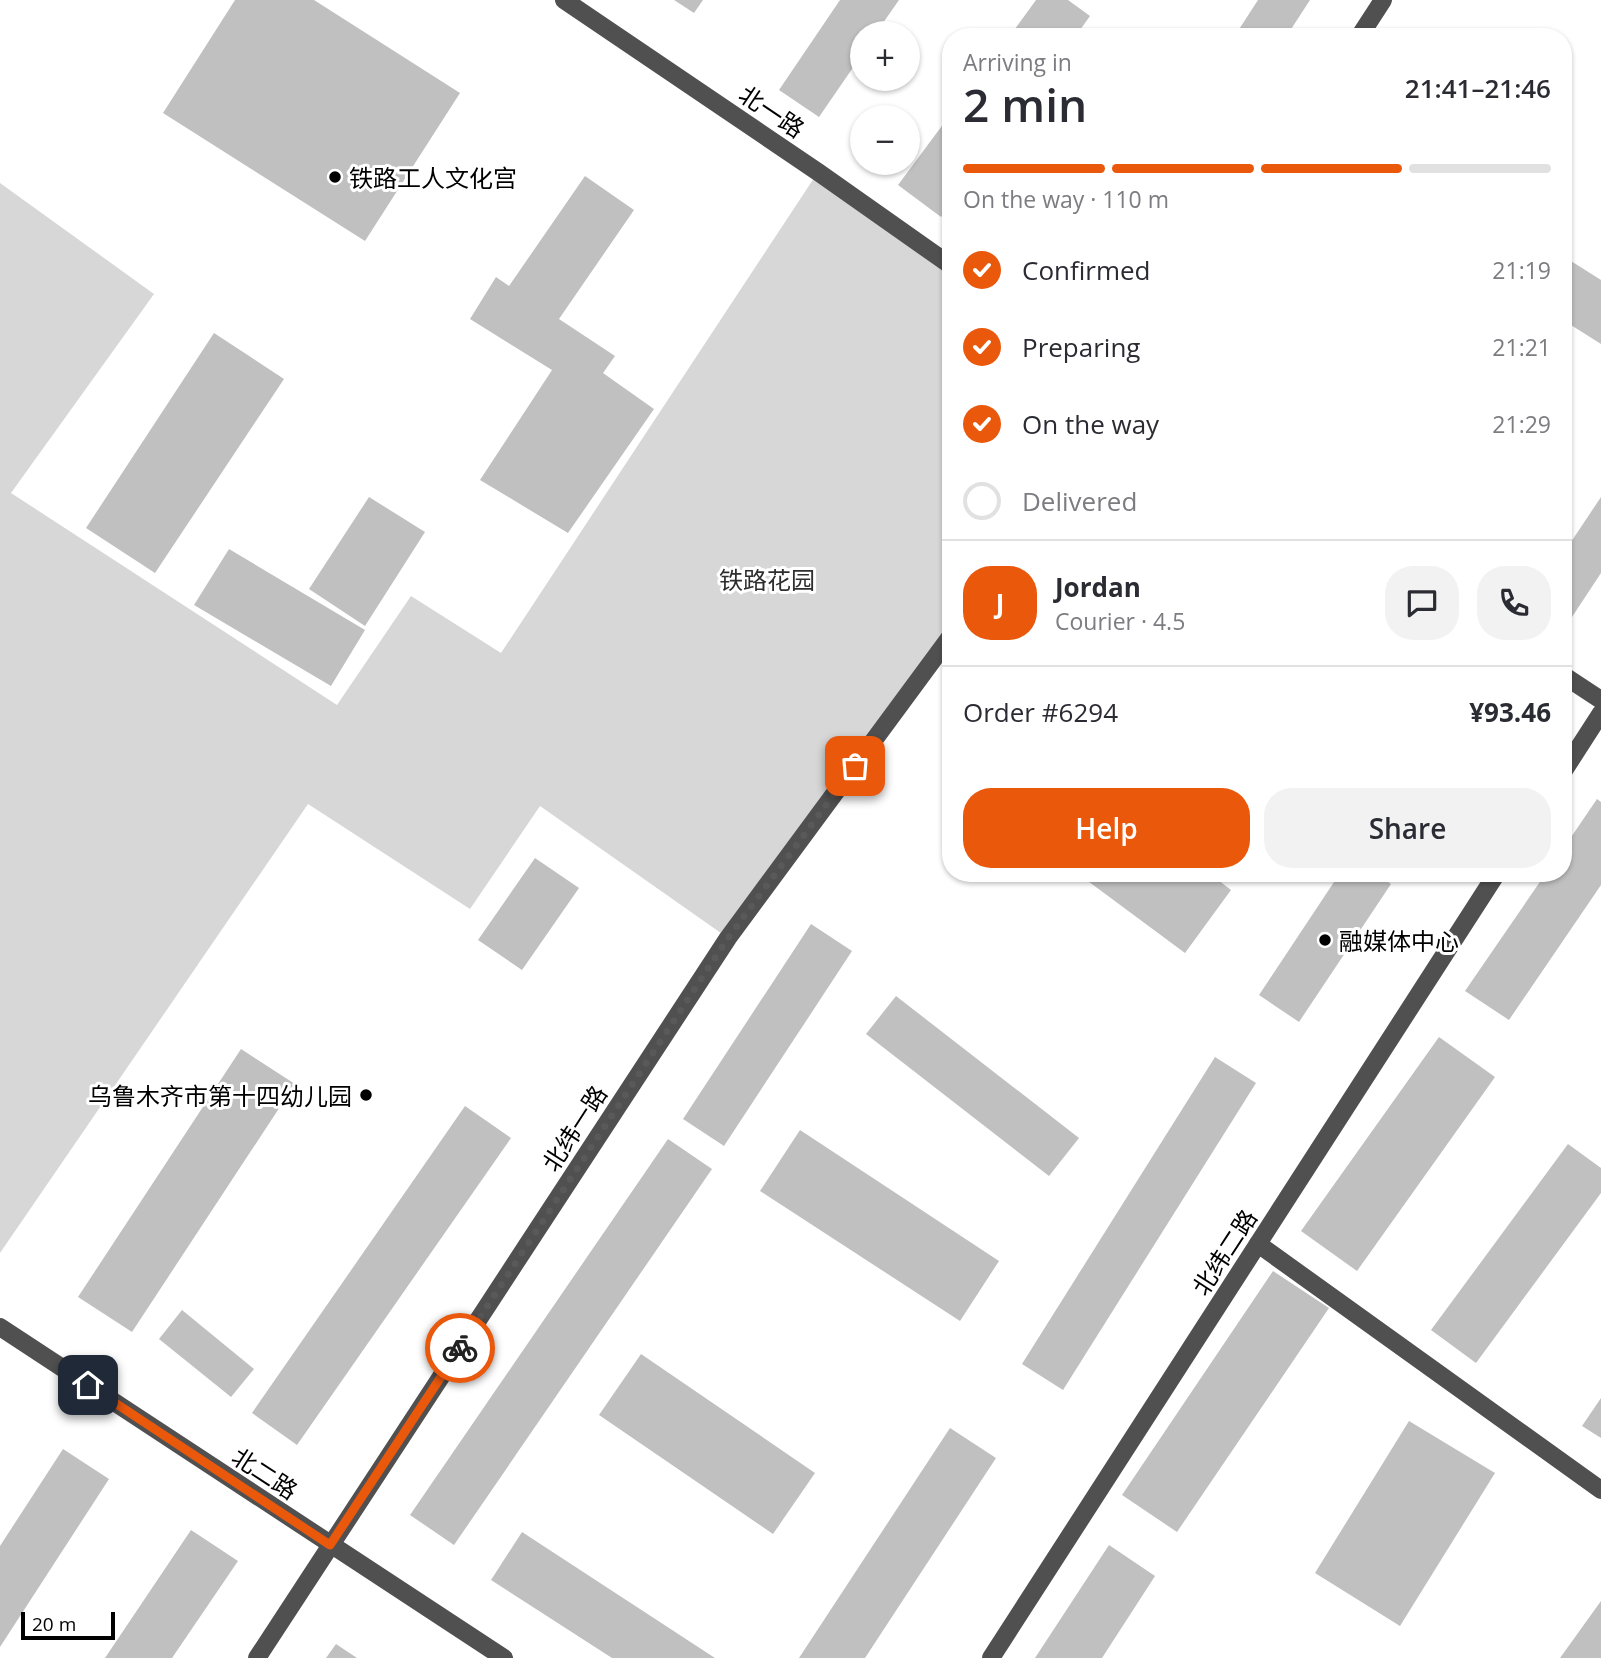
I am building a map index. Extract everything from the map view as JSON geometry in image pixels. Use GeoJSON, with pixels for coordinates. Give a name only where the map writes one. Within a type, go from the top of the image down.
{"type":"FeatureCollection","features":[{"type":"Feature","properties":{"kind":"street","name":"北一路"},"geometry":{"type":"LineString","coordinates":[[564,0],[942,260]]}},
{"type":"Feature","properties":{"kind":"street"},"geometry":{"type":"LineString","coordinates":[[1365,28],[1383,0]]}},
{"type":"Feature","properties":{"kind":"street","name":"北纬一路"},"geometry":{"type":"LineString","coordinates":[[257,1658],[728,938],[942,648]]}},
{"type":"Feature","properties":{"kind":"street"},"geometry":{"type":"LineString","coordinates":[[1572,681],[1601,700]]}},
{"type":"Feature","properties":{"kind":"street"},"geometry":{"type":"LineString","coordinates":[[1572,758],[1601,713]]}},
{"type":"Feature","properties":{"kind":"street","name":"北纬二路"},"geometry":{"type":"LineString","coordinates":[[991,1658],[1491,882]]}},
{"type":"Feature","properties":{"kind":"street"},"geometry":{"type":"LineString","coordinates":[[1258,1244],[1601,1490]]}},
{"type":"Feature","properties":{"kind":"street","name":"北二路"},"geometry":{"type":"LineString","coordinates":[[0,1327],[504,1658]]}},
{"type":"Feature","properties":{"kind":"green space","name":"铁路花园"},"geometry":{"type":"Polygon","coordinates":[[[818,172],[942,259],[942,648],[728,938],[540,806],[470,909],[308,804],[0,1253],[0,183],[154,294],[11,493],[337,705],[411,596],[501,653],[818,172]]]}},
{"type":"Feature","properties":{"kind":"building","name":"铁路工人文化宫"},"geometry":{"type":"Polygon","coordinates":[[[235,0],[314,0],[460,93],[365,241],[163,113],[235,0]]]}},
{"type":"Feature","properties":{"kind":"building"},"geometry":{"type":"Polygon","coordinates":[[[674,0],[703,0],[694,13],[674,0]]]}},
{"type":"Feature","properties":{"kind":"building"},"geometry":{"type":"Polygon","coordinates":[[[840,0],[899,0],[884,21],[850,21],[850,72],[819,117],[779,90],[840,0]]]}},
{"type":"Feature","properties":{"kind":"building"},"geometry":{"type":"Polygon","coordinates":[[[1036,0],[1068,0],[1090,16],[1081,28],[1016,28],[1036,0]]]}},
{"type":"Feature","properties":{"kind":"building"},"geometry":{"type":"Polygon","coordinates":[[[1258,0],[1310,0],[1292,28],[1240,28],[1258,0]]]}},
{"type":"Feature","properties":{"kind":"building"},"geometry":{"type":"Polygon","coordinates":[[[942,126],[942,216],[898,185],[905,175],[920,175],[920,155],[942,126]]]}},
{"type":"Feature","properties":{"kind":"building"},"geometry":{"type":"Polygon","coordinates":[[[585,176],[634,210],[559,319],[615,356],[603,373],[654,409],[568,533],[480,480],[552,370],[470,319],[496,277],[509,286],[585,176]]]}},
{"type":"Feature","properties":{"kind":"building"},"geometry":{"type":"Polygon","coordinates":[[[1572,262],[1601,280],[1601,344],[1572,326],[1572,262]]]}},
{"type":"Feature","properties":{"kind":"building"},"geometry":{"type":"Polygon","coordinates":[[[214,333],[284,379],[155,573],[86,528],[214,333]]]}},
{"type":"Feature","properties":{"kind":"building"},"geometry":{"type":"Polygon","coordinates":[[[369,497],[425,532],[365,626],[309,589],[369,497]]]}},
{"type":"Feature","properties":{"kind":"building"},"geometry":{"type":"Polygon","coordinates":[[[1601,497],[1601,573],[1572,617],[1572,540],[1601,497]]]}},
{"type":"Feature","properties":{"kind":"building"},"geometry":{"type":"Polygon","coordinates":[[[229,549],[365,630],[331,686],[194,605],[229,549]]]}},
{"type":"Feature","properties":{"kind":"building"},"geometry":{"type":"Polygon","coordinates":[[[1597,799],[1601,802],[1601,885],[1509,1020],[1465,991],[1540,882],[1572,882],[1572,836],[1597,799]]]}},
{"type":"Feature","properties":{"kind":"building"},"geometry":{"type":"Polygon","coordinates":[[[535,858],[579,888],[522,970],[478,940],[535,858]]]}},
{"type":"Feature","properties":{"kind":"building"},"geometry":{"type":"Polygon","coordinates":[[[1089,882],[1221,882],[1231,890],[1185,953],[1089,882]]]}},
{"type":"Feature","properties":{"kind":"building","name":"融媒体中心"},"geometry":{"type":"Polygon","coordinates":[[[1334,882],[1391,884],[1299,1022],[1259,995],[1334,882]]]}},
{"type":"Feature","properties":{"kind":"building"},"geometry":{"type":"Polygon","coordinates":[[[811,924],[852,951],[724,1146],[683,1119],[811,924]]]}},
{"type":"Feature","properties":{"kind":"building"},"geometry":{"type":"Polygon","coordinates":[[[896,996],[1079,1138],[1049,1176],[866,1034],[896,996]]]}},
{"type":"Feature","properties":{"kind":"building"},"geometry":{"type":"Polygon","coordinates":[[[1439,1037],[1495,1077],[1357,1271],[1301,1231],[1439,1037]]]}},
{"type":"Feature","properties":{"kind":"building"},"geometry":{"type":"Polygon","coordinates":[[[241,1049],[295,1084],[132,1332],[78,1297],[241,1049]]]}},
{"type":"Feature","properties":{"kind":"building"},"geometry":{"type":"Polygon","coordinates":[[[1215,1057],[1256,1083],[1063,1390],[1022,1364],[1215,1057]]]}},
{"type":"Feature","properties":{"kind":"building"},"geometry":{"type":"Polygon","coordinates":[[[465,1106],[511,1138],[297,1445],[252,1413],[465,1106]]]}},
{"type":"Feature","properties":{"kind":"building"},"geometry":{"type":"Polygon","coordinates":[[[800,1130],[999,1261],[960,1321],[760,1191],[800,1130]]]}},
{"type":"Feature","properties":{"kind":"building"},"geometry":{"type":"Polygon","coordinates":[[[668,1139],[712,1169],[454,1545],[410,1515],[668,1139]]]}},
{"type":"Feature","properties":{"kind":"building"},"geometry":{"type":"Polygon","coordinates":[[[1568,1144],[1601,1168],[1601,1193],[1476,1363],[1431,1330],[1568,1144]]]}},
{"type":"Feature","properties":{"kind":"building"},"geometry":{"type":"Polygon","coordinates":[[[1273,1271],[1329,1308],[1177,1532],[1122,1495],[1273,1271]]]}},
{"type":"Feature","properties":{"kind":"building"},"geometry":{"type":"Polygon","coordinates":[[[182,1310],[254,1369],[231,1397],[159,1339],[182,1310]]]}},
{"type":"Feature","properties":{"kind":"building"},"geometry":{"type":"Polygon","coordinates":[[[641,1354],[815,1473],[773,1534],[599,1415],[641,1354]]]}},
{"type":"Feature","properties":{"kind":"building"},"geometry":{"type":"Polygon","coordinates":[[[1601,1398],[1601,1438],[1582,1426],[1601,1398]]]}},
{"type":"Feature","properties":{"kind":"building"},"geometry":{"type":"Polygon","coordinates":[[[1409,1421],[1495,1473],[1400,1626],[1315,1573],[1409,1421]]]}},
{"type":"Feature","properties":{"kind":"building"},"geometry":{"type":"Polygon","coordinates":[[[950,1428],[996,1458],[865,1658],[799,1658],[950,1428]]]}},
{"type":"Feature","properties":{"kind":"building"},"geometry":{"type":"Polygon","coordinates":[[[63,1449],[109,1479],[0,1647],[0,1546],[63,1449]]]}},
{"type":"Feature","properties":{"kind":"building"},"geometry":{"type":"Polygon","coordinates":[[[191,1530],[238,1561],[172,1658],[105,1658],[191,1530]]]}},
{"type":"Feature","properties":{"kind":"building"},"geometry":{"type":"Polygon","coordinates":[[[522,1532],[715,1658],[612,1658],[491,1580],[522,1532]]]}},
{"type":"Feature","properties":{"kind":"building"},"geometry":{"type":"Polygon","coordinates":[[[1109,1545],[1155,1576],[1102,1658],[1035,1658],[1109,1545]]]}},
{"type":"Feature","properties":{"kind":"building"},"geometry":{"type":"Polygon","coordinates":[[[1601,1601],[1601,1658],[1560,1658],[1601,1601]]]}},
{"type":"Feature","properties":{"kind":"building"},"geometry":{"type":"Polygon","coordinates":[[[336,1644],[357,1658],[326,1658],[336,1644]]]}},
{"type":"Feature","properties":{"kind":"way so far"},"geometry":{"type":"LineString","coordinates":[[460,1348],[728,938],[855,766]]}},
{"type":"Feature","properties":{"kind":"place","name":"铁路工人文化宫"},"geometry":{"type":"Point","coordinates":[335,177]}},
{"type":"Feature","properties":{"kind":"place","name":"融媒体中心"},"geometry":{"type":"Point","coordinates":[1325,940]}},
{"type":"Feature","properties":{"kind":"place","name":"乌鲁木齐市第十四幼儿园"},"geometry":{"type":"Point","coordinates":[366,1095]}},
{"type":"Feature","properties":{"kind":"route"},"geometry":{"type":"LineString","coordinates":[[88,1385],[330,1545],[460,1348]]}}]}
